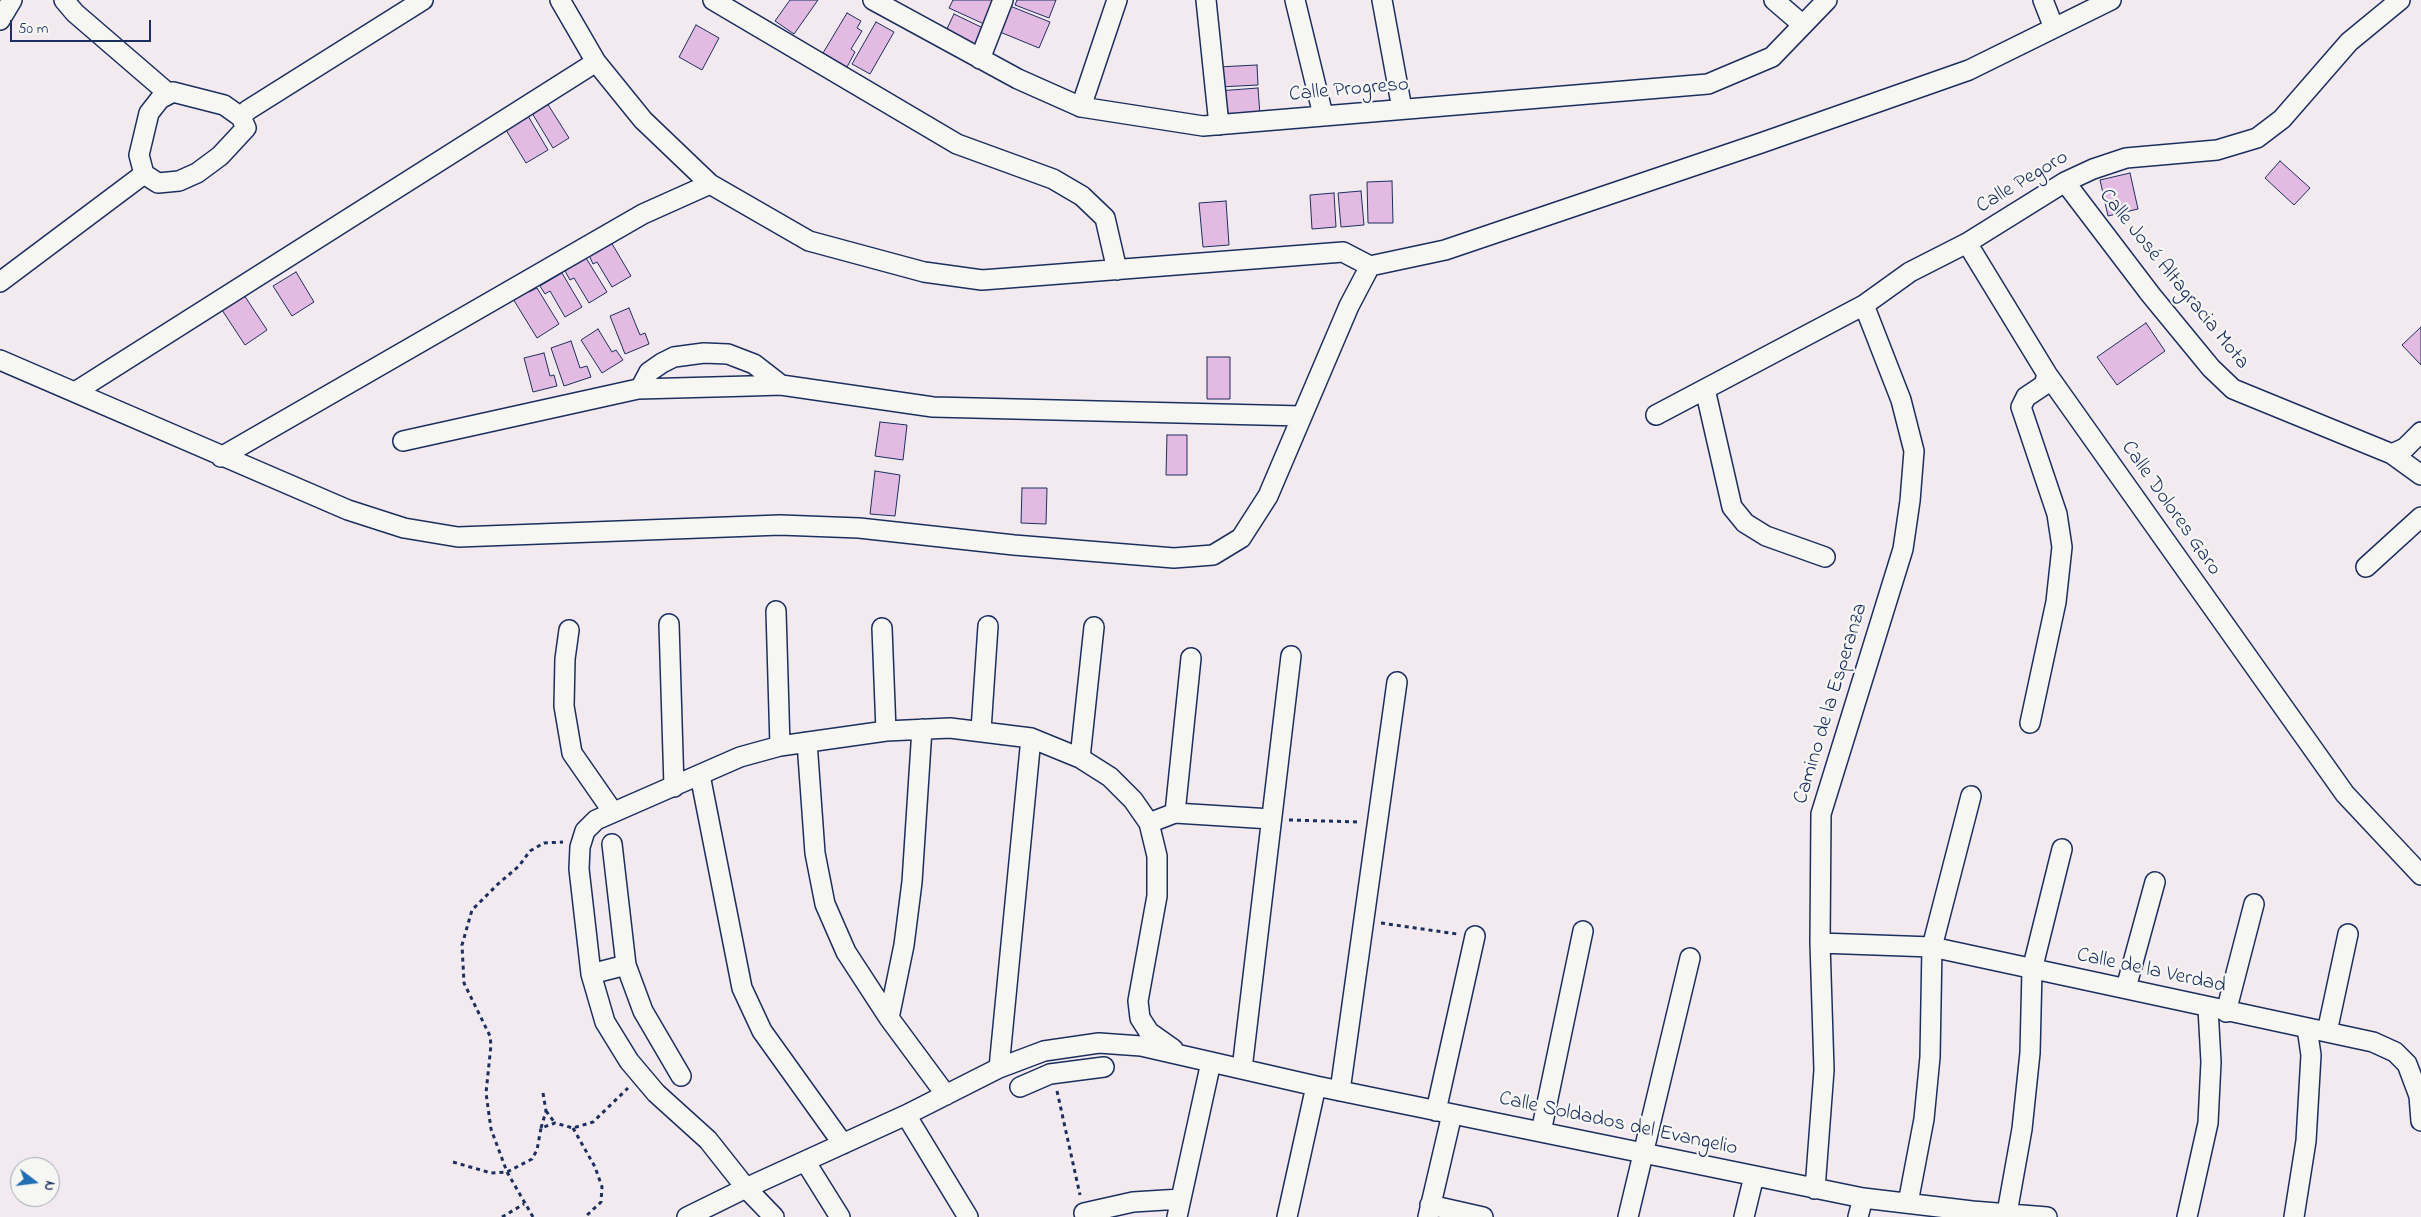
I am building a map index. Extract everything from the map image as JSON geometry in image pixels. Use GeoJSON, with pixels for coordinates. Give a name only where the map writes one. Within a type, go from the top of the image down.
{"type":"FeatureCollection","features":[{"type":"Feature","properties":{"kind":"street"},"geometry":{"type":"LineString","coordinates":[[0,20],[12,0]]}},
{"type":"Feature","properties":{"kind":"street"},"geometry":{"type":"LineString","coordinates":[[64,0],[76,13],[169,94]]}},
{"type":"Feature","properties":{"kind":"street"},"geometry":{"type":"LineString","coordinates":[[241,117],[248,110],[423,0]]}},
{"type":"Feature","properties":{"kind":"street"},"geometry":{"type":"LineString","coordinates":[[713,0],[957,144],[1053,180],[1082,196],[1106,218],[1117,270]]}},
{"type":"Feature","properties":{"kind":"street","name":"Calle Progreso"},"geometry":{"type":"LineString","coordinates":[[873,0],[1018,79],[1081,107],[1203,126],[1708,84],[1772,57],[1827,0]]}},
{"type":"Feature","properties":{"kind":"street"},"geometry":{"type":"LineString","coordinates":[[980,59],[1003,0]]}},
{"type":"Feature","properties":{"kind":"street"},"geometry":{"type":"LineString","coordinates":[[1081,107],[1117,0]]}},
{"type":"Feature","properties":{"kind":"street"},"geometry":{"type":"LineString","coordinates":[[1206,0],[1219,125]]}},
{"type":"Feature","properties":{"kind":"street"},"geometry":{"type":"LineString","coordinates":[[1295,0],[1323,115]]}},
{"type":"Feature","properties":{"kind":"street"},"geometry":{"type":"LineString","coordinates":[[1382,0],[1402,109]]}},
{"type":"Feature","properties":{"kind":"street"},"geometry":{"type":"LineString","coordinates":[[1774,0],[1804,25]]}},
{"type":"Feature","properties":{"kind":"street"},"geometry":{"type":"LineString","coordinates":[[2043,0],[2054,28]]}},
{"type":"Feature","properties":{"kind":"street"},"geometry":{"type":"LineString","coordinates":[[568,3],[596,62],[643,120],[710,184],[809,241],[924,272],[982,280],[1343,252],[1370,266],[1445,250],[1969,70],[2111,0]]}},
{"type":"Feature","properties":{"kind":"street","name":"Calle Pegoro"},"geometry":{"type":"LineString","coordinates":[[1656,415],[1864,305],[1910,272],[1967,244],[2065,182],[2093,169],[2126,158],[2217,150],[2257,138],[2282,119],[2349,42],[2400,0]]}},
{"type":"Feature","properties":{"kind":"street"},"geometry":{"type":"LineString","coordinates":[[75,392],[596,62]]}},
{"type":"Feature","properties":{"kind":"street"},"geometry":{"type":"LineString","coordinates":[[173,92],[217,103],[241,117],[246,128],[220,156],[197,173],[180,181],[158,183],[144,174],[140,155],[149,113],[160,99],[173,92]]}},
{"type":"Feature","properties":{"kind":"street"},"geometry":{"type":"LineString","coordinates":[[0,282],[144,174]]}},
{"type":"Feature","properties":{"kind":"street","name":"Calle José Altagracia Mota"},"geometry":{"type":"LineString","coordinates":[[2065,182],[2151,295],[2211,368],[2233,389],[2392,454],[2421,475]]}},
{"type":"Feature","properties":{"kind":"street"},"geometry":{"type":"LineString","coordinates":[[221,457],[643,214],[710,184]]}},
{"type":"Feature","properties":{"kind":"street","name":"Calle Dolores Garo"},"geometry":{"type":"LineString","coordinates":[[1967,244],[2047,374],[2345,794],[2421,875]]}},
{"type":"Feature","properties":{"kind":"street"},"geometry":{"type":"LineString","coordinates":[[0,360],[221,457],[348,510],[404,528],[458,537],[800,526],[860,528],[1014,545],[1174,558],[1213,555],[1241,538],[1268,496],[1349,306],[1370,266]]}},
{"type":"Feature","properties":{"kind":"street","name":"Camino de la Esperanza"},"geometry":{"type":"LineString","coordinates":[[1814,1188],[1824,1070],[1820,943],[1821,814],[1903,550],[1911,493],[1914,451],[1904,408],[1864,305]]}},
{"type":"Feature","properties":{"kind":"street"},"geometry":{"type":"LineString","coordinates":[[640,389],[649,372],[662,363],[674,357],[704,353],[728,354],[754,364],[781,385]]}},
{"type":"Feature","properties":{"kind":"street"},"geometry":{"type":"LineString","coordinates":[[2030,723],[2056,602],[2062,547],[2057,514],[2021,407],[2026,397],[2044,385],[2047,374]]}},
{"type":"Feature","properties":{"kind":"street"},"geometry":{"type":"LineString","coordinates":[[403,442],[640,389],[781,385],[933,407],[1302,416]]}},
{"type":"Feature","properties":{"kind":"street"},"geometry":{"type":"LineString","coordinates":[[1705,389],[1732,507],[1745,523],[1766,536],[1825,557]]}},
{"type":"Feature","properties":{"kind":"street"},"geometry":{"type":"LineString","coordinates":[[2392,454],[2405,448],[2421,432]]}},
{"type":"Feature","properties":{"kind":"street"},"geometry":{"type":"LineString","coordinates":[[2366,567],[2421,517]]}},
{"type":"Feature","properties":{"kind":"street"},"geometry":{"type":"LineString","coordinates":[[776,611],[780,746]]}},
{"type":"Feature","properties":{"kind":"street"},"geometry":{"type":"LineString","coordinates":[[669,624],[674,787]]}},
{"type":"Feature","properties":{"kind":"street"},"geometry":{"type":"LineString","coordinates":[[981,730],[988,626]]}},
{"type":"Feature","properties":{"kind":"street"},"geometry":{"type":"LineString","coordinates":[[1080,758],[1094,627]]}},
{"type":"Feature","properties":{"kind":"street"},"geometry":{"type":"LineString","coordinates":[[882,628],[886,731]]}},
{"type":"Feature","properties":{"kind":"street"},"geometry":{"type":"LineString","coordinates":[[569,630],[565,659],[564,706],[572,753],[613,812]]}},
{"type":"Feature","properties":{"kind":"street"},"geometry":{"type":"LineString","coordinates":[[1242,1069],[1291,656]]}},
{"type":"Feature","properties":{"kind":"street"},"geometry":{"type":"LineString","coordinates":[[1175,813],[1191,658]]}},
{"type":"Feature","properties":{"kind":"street"},"geometry":{"type":"LineString","coordinates":[[1340,1091],[1397,682]]}},
{"type":"Feature","properties":{"kind":"street"},"geometry":{"type":"LineString","coordinates":[[774,1217],[746,1188],[708,1140],[656,1093],[643,1078],[629,1061],[605,1022],[591,974],[579,870],[580,847],[585,831],[596,820],[740,757],[780,746],[806,742],[886,731],[950,728],[981,730],[1032,738],[1080,758],[1110,777],[1133,800],[1148,823],[1157,856],[1157,896],[1138,1001],[1140,1018],[1150,1032],[1162,1043],[1184,1055]]}},
{"type":"Feature","properties":{"kind":"street"},"geometry":{"type":"LineString","coordinates":[[889,1018],[904,946],[912,882],[922,729]]}},
{"type":"Feature","properties":{"kind":"street"},"geometry":{"type":"LineString","coordinates":[[1000,1068],[1032,738]]}},
{"type":"Feature","properties":{"kind":"street"},"geometry":{"type":"LineString","coordinates":[[806,742],[815,854],[825,904],[846,952],[889,1018],[946,1095]]}},
{"type":"Feature","properties":{"kind":"street"},"geometry":{"type":"LineString","coordinates":[[700,775],[742,988],[762,1030],[843,1144]]}},
{"type":"Feature","properties":{"kind":"street"},"geometry":{"type":"LineString","coordinates":[[1908,1203],[1924,1120],[1928,1084],[1932,947],[1971,796]]}},
{"type":"Feature","properties":{"kind":"street"},"geometry":{"type":"LineString","coordinates":[[1148,823],[1175,813],[1271,820]]}},
{"type":"Feature","properties":{"kind":"street"},"geometry":{"type":"LineString","coordinates":[[612,844],[626,965],[643,1011],[682,1076]]}},
{"type":"Feature","properties":{"kind":"street"},"geometry":{"type":"LineString","coordinates":[[2006,1213],[2022,1129],[2030,1053],[2032,970],[2062,849]]}},
{"type":"Feature","properties":{"kind":"street"},"geometry":{"type":"LineString","coordinates":[[2126,988],[2155,882]]}},
{"type":"Feature","properties":{"kind":"street"},"geometry":{"type":"LineString","coordinates":[[2187,1217],[2208,1123],[2211,1062],[2217,1010],[2254,904]]}},
{"type":"Feature","properties":{"kind":"street"},"geometry":{"type":"LineString","coordinates":[[1541,1132],[1583,931]]}},
{"type":"Feature","properties":{"kind":"street"},"geometry":{"type":"LineString","coordinates":[[2327,1032],[2348,934]]}},
{"type":"Feature","properties":{"kind":"street"},"geometry":{"type":"LineString","coordinates":[[1475,936],[1444,1112],[1429,1211],[1483,1217]]}},
{"type":"Feature","properties":{"kind":"street","name":"Calle de la Verdad"},"geometry":{"type":"LineString","coordinates":[[1820,943],[1932,947],[2032,970],[2126,988],[2217,1010],[2373,1042],[2395,1052],[2417,1076],[2421,1121]]}},
{"type":"Feature","properties":{"kind":"street"},"geometry":{"type":"LineString","coordinates":[[1628,1217],[1645,1154],[1690,958]]}},
{"type":"Feature","properties":{"kind":"street"},"geometry":{"type":"LineString","coordinates":[[591,974],[626,965]]}},
{"type":"Feature","properties":{"kind":"street"},"geometry":{"type":"LineString","coordinates":[[2294,1217],[2306,1141],[2311,1055],[2307,1028]]}},
{"type":"Feature","properties":{"kind":"street"},"geometry":{"type":"LineString","coordinates":[[688,1217],[746,1188],[906,1115],[1000,1068],[1044,1051],[1099,1042],[1141,1046],[1184,1055]]}},
{"type":"Feature","properties":{"kind":"street"},"geometry":{"type":"LineString","coordinates":[[1044,1051],[1050,1074]]}},
{"type":"Feature","properties":{"kind":"street","name":"Calle Soldados del Evangelio"},"geometry":{"type":"LineString","coordinates":[[1184,1055],[1316,1086],[1863,1198],[1908,1203],[1972,1214],[2006,1213],[2047,1217]]}},
{"type":"Feature","properties":{"kind":"street"},"geometry":{"type":"LineString","coordinates":[[1084,1212],[1133,1202],[1179,1208],[1211,1062]]}},
{"type":"Feature","properties":{"kind":"street"},"geometry":{"type":"LineString","coordinates":[[1020,1087],[1050,1074],[1104,1067]]}},
{"type":"Feature","properties":{"kind":"street"},"geometry":{"type":"LineString","coordinates":[[1287,1217],[1316,1086]]}},
{"type":"Feature","properties":{"kind":"street"},"geometry":{"type":"LineString","coordinates":[[906,1115],[968,1217]]}},
{"type":"Feature","properties":{"kind":"street"},"geometry":{"type":"LineString","coordinates":[[805,1161],[840,1217]]}},
{"type":"Feature","properties":{"kind":"street"},"geometry":{"type":"LineString","coordinates":[[1744,1217],[1754,1176]]}},
{"type":"Feature","properties":{"kind":"street"},"geometry":{"type":"LineString","coordinates":[[1858,1217],[1863,1198]]}},
{"type":"Feature","properties":{"kind":"path"},"geometry":{"type":"LineString","coordinates":[[1271,820],[1376,823]]}},
{"type":"Feature","properties":{"kind":"path"},"geometry":{"type":"LineString","coordinates":[[533,1217],[507,1172],[491,1129],[487,1109],[486,1079],[491,1045],[490,1036],[464,982],[462,945],[465,928],[472,910],[519,866],[530,851],[544,842],[558,840],[580,847]]}},
{"type":"Feature","properties":{"kind":"path"},"geometry":{"type":"LineString","coordinates":[[1363,921],[1475,936]]}},
{"type":"Feature","properties":{"kind":"path"},"geometry":{"type":"LineString","coordinates":[[1050,1074],[1057,1092],[1084,1212]]}},
{"type":"Feature","properties":{"kind":"path"},"geometry":{"type":"LineString","coordinates":[[541,1128],[555,1123],[573,1128],[593,1122],[601,1117],[626,1090],[643,1078]]}},
{"type":"Feature","properties":{"kind":"path"},"geometry":{"type":"LineString","coordinates":[[543,1093],[546,1110],[555,1123]]}},
{"type":"Feature","properties":{"kind":"path"},"geometry":{"type":"LineString","coordinates":[[453,1162],[491,1173],[507,1172],[532,1159],[537,1150],[546,1110]]}},
{"type":"Feature","properties":{"kind":"path"},"geometry":{"type":"LineString","coordinates":[[573,1128],[595,1167],[602,1187],[601,1202],[585,1217]]}},
{"type":"Feature","properties":{"kind":"path"},"geometry":{"type":"LineString","coordinates":[[502,1217],[524,1204]]}},
{"type":"Feature","properties":{"kind":"building"},"geometry":{"type":"Polygon","coordinates":[[[790,0],[818,0],[794,34],[775,21],[790,0]]]}},
{"type":"Feature","properties":{"kind":"building"},"geometry":{"type":"Polygon","coordinates":[[[953,0],[995,0],[984,24],[949,8],[953,0]]]}},
{"type":"Feature","properties":{"kind":"building"},"geometry":{"type":"Polygon","coordinates":[[[1017,0],[1056,0],[1049,18],[1015,5],[1017,0]]]}},
{"type":"Feature","properties":{"kind":"building"},"geometry":{"type":"Polygon","coordinates":[[[1010,6],[1050,22],[1039,48],[1000,32],[1010,6]]]}},
{"type":"Feature","properties":{"kind":"building"},"geometry":{"type":"Polygon","coordinates":[[[847,13],[861,21],[857,28],[862,31],[851,49],[855,52],[847,67],[823,53],[847,13]]]}},
{"type":"Feature","properties":{"kind":"building"},"geometry":{"type":"Polygon","coordinates":[[[954,14],[983,28],[973,50],[943,37],[954,14]]]}},
{"type":"Feature","properties":{"kind":"building"},"geometry":{"type":"Polygon","coordinates":[[[876,22],[894,32],[870,74],[852,64],[876,22]]]}},
{"type":"Feature","properties":{"kind":"building"},"geometry":{"type":"Polygon","coordinates":[[[696,25],[719,38],[702,70],[679,57],[696,25]]]}},
{"type":"Feature","properties":{"kind":"building"},"geometry":{"type":"Polygon","coordinates":[[[1257,65],[1258,85],[1219,87],[1218,67],[1257,65]]]}},
{"type":"Feature","properties":{"kind":"building"},"geometry":{"type":"Polygon","coordinates":[[[1258,88],[1260,115],[1220,118],[1218,91],[1258,88]]]}},
{"type":"Feature","properties":{"kind":"building"},"geometry":{"type":"Polygon","coordinates":[[[547,103],[569,138],[553,148],[532,113],[547,103]]]}},
{"type":"Feature","properties":{"kind":"building"},"geometry":{"type":"Polygon","coordinates":[[[528,116],[548,150],[526,163],[506,130],[528,116]]]}},
{"type":"Feature","properties":{"kind":"building"},"geometry":{"type":"Polygon","coordinates":[[[2280,161],[2310,188],[2294,205],[2265,178],[2280,161]]]}},
{"type":"Feature","properties":{"kind":"building"},"geometry":{"type":"Polygon","coordinates":[[[2130,173],[2138,209],[2108,216],[2100,180],[2130,173]]]}},
{"type":"Feature","properties":{"kind":"building"},"geometry":{"type":"Polygon","coordinates":[[[1392,181],[1393,223],[1368,223],[1367,182],[1392,181]]]}},
{"type":"Feature","properties":{"kind":"building"},"geometry":{"type":"Polygon","coordinates":[[[1361,191],[1364,225],[1341,227],[1338,193],[1361,191]]]}},
{"type":"Feature","properties":{"kind":"building"},"geometry":{"type":"Polygon","coordinates":[[[1334,193],[1336,227],[1312,229],[1310,195],[1334,193]]]}},
{"type":"Feature","properties":{"kind":"building"},"geometry":{"type":"Polygon","coordinates":[[[1226,201],[1229,245],[1203,247],[1199,203],[1226,201]]]}},
{"type":"Feature","properties":{"kind":"building"},"geometry":{"type":"Polygon","coordinates":[[[611,242],[631,276],[612,287],[597,262],[593,264],[589,255],[611,242]]]}},
{"type":"Feature","properties":{"kind":"building"},"geometry":{"type":"Polygon","coordinates":[[[586,258],[607,292],[589,303],[574,278],[570,280],[565,271],[586,258]]]}},
{"type":"Feature","properties":{"kind":"building"},"geometry":{"type":"Polygon","coordinates":[[[296,272],[314,302],[292,316],[273,286],[296,272]]]}},
{"type":"Feature","properties":{"kind":"building"},"geometry":{"type":"Polygon","coordinates":[[[562,273],[582,307],[565,317],[550,291],[545,294],[540,286],[562,273]]]}},
{"type":"Feature","properties":{"kind":"building"},"geometry":{"type":"Polygon","coordinates":[[[525,285],[529,292],[537,288],[559,324],[537,338],[510,294],[525,285]]]}},
{"type":"Feature","properties":{"kind":"building"},"geometry":{"type":"Polygon","coordinates":[[[244,295],[267,330],[245,345],[222,310],[244,295]]]}},
{"type":"Feature","properties":{"kind":"building"},"geometry":{"type":"Polygon","coordinates":[[[629,308],[640,335],[645,333],[649,344],[625,354],[610,316],[629,308]]]}},
{"type":"Feature","properties":{"kind":"building"},"geometry":{"type":"Polygon","coordinates":[[[2146,323],[2165,351],[2117,385],[2097,357],[2146,323]]]}},
{"type":"Feature","properties":{"kind":"building"},"geometry":{"type":"Polygon","coordinates":[[[2421,327],[2421,365],[2402,345],[2421,327]]]}},
{"type":"Feature","properties":{"kind":"building"},"geometry":{"type":"Polygon","coordinates":[[[598,329],[612,352],[616,350],[623,360],[602,373],[581,340],[598,329]]]}},
{"type":"Feature","properties":{"kind":"building"},"geometry":{"type":"Polygon","coordinates":[[[571,341],[580,368],[587,366],[591,377],[564,386],[551,348],[571,341]]]}},
{"type":"Feature","properties":{"kind":"building"},"geometry":{"type":"Polygon","coordinates":[[[544,353],[550,376],[554,375],[557,386],[533,392],[524,358],[544,353]]]}},
{"type":"Feature","properties":{"kind":"building"},"geometry":{"type":"Polygon","coordinates":[[[1207,357],[1230,357],[1230,399],[1207,399],[1207,357]]]}},
{"type":"Feature","properties":{"kind":"building"},"geometry":{"type":"Polygon","coordinates":[[[880,422],[907,425],[903,460],[875,456],[880,422]]]}},
{"type":"Feature","properties":{"kind":"building"},"geometry":{"type":"Polygon","coordinates":[[[1167,435],[1187,435],[1187,475],[1166,475],[1167,435]]]}},
{"type":"Feature","properties":{"kind":"building"},"geometry":{"type":"Polygon","coordinates":[[[875,471],[900,475],[895,516],[870,514],[875,471]]]}},
{"type":"Feature","properties":{"kind":"building"},"geometry":{"type":"Polygon","coordinates":[[[1022,488],[1047,488],[1046,524],[1021,523],[1022,488]]]}}]}
